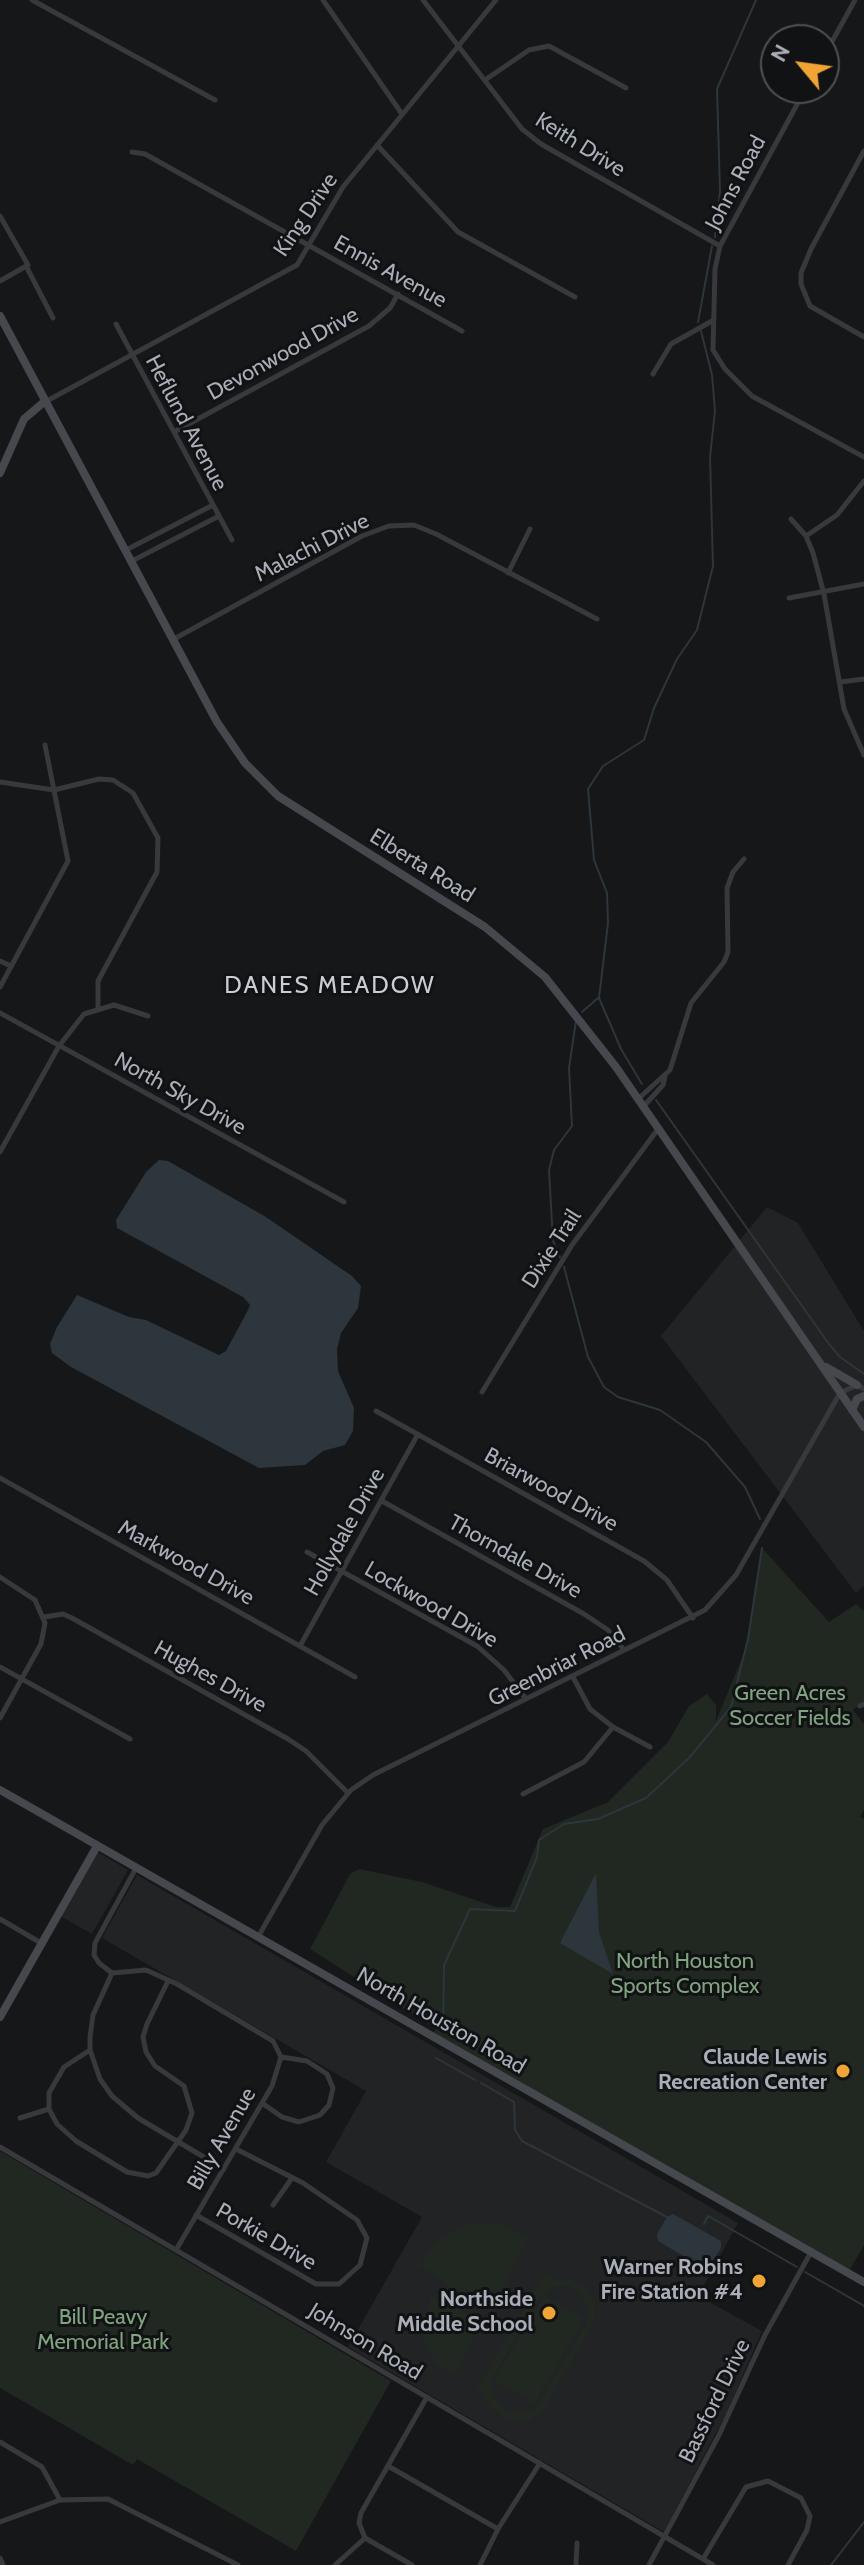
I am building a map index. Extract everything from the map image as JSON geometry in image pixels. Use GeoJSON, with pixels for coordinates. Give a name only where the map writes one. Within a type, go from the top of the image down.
{"type":"FeatureCollection","features":[{"type":"Feature","properties":{"kind":"street"},"geometry":{"type":"LineString","coordinates":[[32,0],[215,100]]}},
{"type":"Feature","properties":{"kind":"street"},"geometry":{"type":"LineString","coordinates":[[323,0],[402,114]]}},
{"type":"Feature","properties":{"kind":"street","name":"Keith Drive"},"geometry":{"type":"LineString","coordinates":[[423,0],[522,129],[541,144],[720,246]]}},
{"type":"Feature","properties":{"kind":"street","name":"King Drive"},"geometry":{"type":"LineString","coordinates":[[44,402],[288,272],[310,245],[343,187],[496,0]]}},
{"type":"Feature","properties":{"kind":"street"},"geometry":{"type":"LineString","coordinates":[[840,27],[855,0]]}},
{"type":"Feature","properties":{"kind":"street"},"geometry":{"type":"LineString","coordinates":[[485,80],[529,50],[549,46],[626,88]]}},
{"type":"Feature","properties":{"kind":"street","name":"Johns Road"},"geometry":{"type":"LineString","coordinates":[[797,104],[720,246],[715,269],[713,350],[725,369],[752,396],[864,457]]}},
{"type":"Feature","properties":{"kind":"street"},"geometry":{"type":"LineString","coordinates":[[377,145],[458,232],[575,297]]}},
{"type":"Feature","properties":{"kind":"street"},"geometry":{"type":"LineString","coordinates":[[864,151],[811,249],[801,278],[810,306],[864,337]]}},
{"type":"Feature","properties":{"kind":"street","name":"Ennis Avenue"},"geometry":{"type":"LineString","coordinates":[[132,152],[145,154],[462,331]]}},
{"type":"Feature","properties":{"kind":"street"},"geometry":{"type":"LineString","coordinates":[[0,216],[53,318]]}},
{"type":"Feature","properties":{"kind":"street"},"geometry":{"type":"LineString","coordinates":[[0,281],[26,266]]}},
{"type":"Feature","properties":{"kind":"street","name":"Devonwood Drive"},"geometry":{"type":"LineString","coordinates":[[174,432],[369,326],[390,308],[398,294]]}},
{"type":"Feature","properties":{"kind":"street","name":"Elberta Road"},"geometry":{"type":"LineString","coordinates":[[0,316],[217,722],[245,763],[290,804],[505,941],[563,996],[864,1427]]}},
{"type":"Feature","properties":{"kind":"street"},"geometry":{"type":"LineString","coordinates":[[653,374],[671,344],[689,330],[712,321]]}},
{"type":"Feature","properties":{"kind":"street","name":"Heflund Avenue"},"geometry":{"type":"LineString","coordinates":[[116,324],[213,505],[126,550]]}},
{"type":"Feature","properties":{"kind":"street"},"geometry":{"type":"LineString","coordinates":[[0,473],[24,419],[44,402]]}},
{"type":"Feature","properties":{"kind":"street"},"geometry":{"type":"LineString","coordinates":[[806,536],[837,515],[864,481]]}},
{"type":"Feature","properties":{"kind":"street"},"geometry":{"type":"LineString","coordinates":[[213,505],[232,540]]}},
{"type":"Feature","properties":{"kind":"street","name":"Heflund Avenue"},"geometry":{"type":"LineString","coordinates":[[132,561],[219,516]]}},
{"type":"Feature","properties":{"kind":"street"},"geometry":{"type":"LineString","coordinates":[[791,519],[806,536],[824,594],[849,726],[864,755]]}},
{"type":"Feature","properties":{"kind":"street","name":"Malachi Drive"},"geometry":{"type":"LineString","coordinates":[[173,640],[362,536],[389,526],[414,525],[430,532],[597,619]]}},
{"type":"Feature","properties":{"kind":"street"},"geometry":{"type":"LineString","coordinates":[[508,573],[530,529]]}},
{"type":"Feature","properties":{"kind":"street"},"geometry":{"type":"LineString","coordinates":[[789,598],[824,594],[864,584]]}},
{"type":"Feature","properties":{"kind":"street"},"geometry":{"type":"LineString","coordinates":[[841,682],[864,679]]}},
{"type":"Feature","properties":{"kind":"street"},"geometry":{"type":"LineString","coordinates":[[0,987],[68,861],[45,745]]}},
{"type":"Feature","properties":{"kind":"street"},"geometry":{"type":"LineString","coordinates":[[0,782],[54,790],[99,779],[125,784],[140,803],[158,838],[157,872],[98,981],[98,1008]]}},
{"type":"Feature","properties":{"kind":"street"},"geometry":{"type":"LineString","coordinates":[[640,1103],[663,1085],[674,1061],[691,1003],[728,952],[727,888],[733,872],[744,859]]}},
{"type":"Feature","properties":{"kind":"street"},"geometry":{"type":"LineString","coordinates":[[0,961],[11,966]]}},
{"type":"Feature","properties":{"kind":"street"},"geometry":{"type":"LineString","coordinates":[[0,1152],[75,1023],[98,1008],[130,1007],[148,1016]]}},
{"type":"Feature","properties":{"kind":"street","name":"North Sky Drive"},"geometry":{"type":"LineString","coordinates":[[0,1013],[344,1202]]}},
{"type":"Feature","properties":{"kind":"street","name":"Dixie Trail"},"geometry":{"type":"LineString","coordinates":[[482,1392],[572,1245],[658,1129]]}},
{"type":"Feature","properties":{"kind":"street"},"geometry":{"type":"LineString","coordinates":[[822,1365],[860,1387]]}},
{"type":"Feature","properties":{"kind":"street"},"geometry":{"type":"LineString","coordinates":[[840,1393],[860,1387]]}},
{"type":"Feature","properties":{"kind":"street","name":"Greenbriar Road"},"geometry":{"type":"LineString","coordinates":[[257,1938],[322,1825],[348,1793],[373,1775],[693,1618],[715,1600],[736,1575],[840,1393]]}},
{"type":"Feature","properties":{"kind":"street"},"geometry":{"type":"LineString","coordinates":[[852,1410],[857,1399],[864,1396]]}},
{"type":"Feature","properties":{"kind":"street","name":"Briarwood Drive"},"geometry":{"type":"LineString","coordinates":[[376,1411],[644,1561],[667,1580],[693,1618]]}},
{"type":"Feature","properties":{"kind":"street","name":"Hollydale Drive"},"geometry":{"type":"LineString","coordinates":[[300,1646],[418,1434]]}},
{"type":"Feature","properties":{"kind":"street","name":"Markwood Drive"},"geometry":{"type":"LineString","coordinates":[[0,1478],[355,1677]]}},
{"type":"Feature","properties":{"kind":"street","name":"Thorndale Drive"},"geometry":{"type":"LineString","coordinates":[[382,1501],[584,1614],[608,1630],[624,1650]]}},
{"type":"Feature","properties":{"kind":"street","name":"Lockwood Drive"},"geometry":{"type":"LineString","coordinates":[[307,1552],[477,1646],[504,1670],[526,1699]]}},
{"type":"Feature","properties":{"kind":"street"},"geometry":{"type":"LineString","coordinates":[[0,1577],[35,1600],[44,1617],[41,1644],[0,1718]]}},
{"type":"Feature","properties":{"kind":"street","name":"Hughes Drive"},"geometry":{"type":"LineString","coordinates":[[44,1617],[63,1614],[72,1618],[288,1739],[306,1751],[348,1793]]}},
{"type":"Feature","properties":{"kind":"street"},"geometry":{"type":"LineString","coordinates":[[0,1667],[130,1739]]}},
{"type":"Feature","properties":{"kind":"street"},"geometry":{"type":"LineString","coordinates":[[573,1677],[590,1709],[613,1727],[650,1747]]}},
{"type":"Feature","properties":{"kind":"street"},"geometry":{"type":"LineString","coordinates":[[523,1794],[584,1762],[613,1727]]}},
{"type":"Feature","properties":{"kind":"street","name":"North Houston Road"},"geometry":{"type":"LineString","coordinates":[[0,1790],[864,2282]]}},
{"type":"Feature","properties":{"kind":"street"},"geometry":{"type":"LineString","coordinates":[[1,2012],[97,1846]]}},
{"type":"Feature","properties":{"kind":"street"},"geometry":{"type":"LineString","coordinates":[[136,1868],[95,1943],[94,1955],[112,1973],[146,1970],[168,1981],[273,2041],[281,2057],[307,2061],[327,2074],[333,2088],[329,2105],[320,2115],[299,2122],[282,2117],[262,2103]]}},
{"type":"Feature","properties":{"kind":"street"},"geometry":{"type":"LineString","coordinates":[[0,1919],[41,1943]]}},
{"type":"Feature","properties":{"kind":"street"},"geometry":{"type":"LineString","coordinates":[[112,1973],[93,2015],[90,2050],[100,2079],[112,2096],[138,2118],[224,2169]]}},
{"type":"Feature","properties":{"kind":"street"},"geometry":{"type":"LineString","coordinates":[[90,2050],[64,2067],[49,2093],[49,2109],[57,2124],[76,2141],[127,2172],[148,2176],[156,2173],[179,2141],[192,2113],[184,2086],[155,2066],[146,2052],[143,2037],[168,1981]]}},
{"type":"Feature","properties":{"kind":"street","name":"Billy Avenue"},"geometry":{"type":"LineString","coordinates":[[176,2250],[262,2103],[281,2057]]}},
{"type":"Feature","properties":{"kind":"street"},"geometry":{"type":"LineString","coordinates":[[20,2118],[49,2109]]}},
{"type":"Feature","properties":{"kind":"street","name":"Johnson Road"},"geometry":{"type":"LineString","coordinates":[[0,2147],[713,2565]]}},
{"type":"Feature","properties":{"kind":"street","name":"Porkie Drive"},"geometry":{"type":"LineString","coordinates":[[196,2215],[305,2279],[327,2287],[351,2276],[366,2252],[364,2228],[349,2213],[236,2149]]}},
{"type":"Feature","properties":{"kind":"street"},"geometry":{"type":"LineString","coordinates":[[273,2205],[292,2178]]}},
{"type":"Feature","properties":{"kind":"street","name":"Bassford Drive"},"geometry":{"type":"LineString","coordinates":[[649,2565],[724,2425],[765,2335],[811,2252]]}},
{"type":"Feature","properties":{"kind":"street"},"geometry":{"type":"LineString","coordinates":[[412,2565],[365,2538],[359,2523],[361,2513],[427,2397]]}},
{"type":"Feature","properties":{"kind":"street"},"geometry":{"type":"LineString","coordinates":[[0,2442],[42,2467],[60,2500]]}},
{"type":"Feature","properties":{"kind":"street"},"geometry":{"type":"LineString","coordinates":[[480,2565],[498,2529],[540,2463]]}},
{"type":"Feature","properties":{"kind":"street"},"geometry":{"type":"LineString","coordinates":[[388,2466],[498,2529]]}},
{"type":"Feature","properties":{"kind":"street"},"geometry":{"type":"LineString","coordinates":[[703,2559],[741,2494],[760,2481],[775,2483],[801,2498],[808,2508],[810,2522],[788,2565]]}},
{"type":"Feature","properties":{"kind":"street"},"geometry":{"type":"LineString","coordinates":[[0,2522],[60,2500],[108,2499],[126,2505],[238,2565]]}},
{"type":"Feature","properties":{"kind":"street"},"geometry":{"type":"LineString","coordinates":[[335,2565],[365,2538]]}},
{"type":"Feature","properties":{"kind":"street"},"geometry":{"type":"LineString","coordinates":[[576,2565],[577,2543]]}},
{"type":"Feature","properties":{"kind":"street"},"geometry":{"type":"LineString","coordinates":[[0,2558],[3,2565]]}},
{"type":"Feature","properties":{"kind":"shaded area"},"geometry":{"type":"Polygon","coordinates":[[[159,1160],[168,1161],[266,1217],[352,1276],[361,1286],[358,1308],[341,1333],[337,1349],[338,1371],[354,1408],[353,1431],[345,1445],[323,1451],[305,1465],[259,1468],[71,1367],[52,1353],[50,1344],[57,1327],[77,1295],[129,1317],[146,1320],[219,1355],[226,1351],[250,1305],[243,1297],[117,1228],[116,1220],[146,1172],[159,1160]]]}},
{"type":"Feature","properties":{"kind":"shaded area"},"geometry":{"type":"Polygon","coordinates":[[[767,1207],[798,1223],[864,1331],[864,1586],[856,1593],[661,1336],[767,1207]]]}},
{"type":"Feature","properties":{"kind":"shaded area"},"geometry":{"type":"Polygon","coordinates":[[[96,1851],[128,1870],[92,1934],[60,1916],[96,1851]]]}},
{"type":"Feature","properties":{"kind":"shaded area"},"geometry":{"type":"Polygon","coordinates":[[[596,1873],[599,1932],[613,1974],[560,1943],[596,1873]]]}},
{"type":"Feature","properties":{"kind":"shaded area","name":"Northside Middle School"},"geometry":{"type":"Polygon","coordinates":[[[137,1875],[738,2223],[698,2296],[762,2331],[727,2412],[664,2532],[348,2347],[422,2217],[326,2162],[366,2091],[102,1938],[137,1875]]]}},
{"type":"Feature","properties":{"kind":"shaded area"},"geometry":{"type":"Polygon","coordinates":[[[673,2214],[721,2241],[721,2248],[710,2265],[702,2267],[658,2241],[657,2234],[667,2217],[673,2214]]]}},
{"type":"Feature","properties":{"kind":"green space","name":"North Houston Sports Complex"},"geometry":{"type":"Polygon","coordinates":[[[762,1548],[829,1622],[856,1604],[864,1611],[864,1701],[853,1710],[864,1724],[864,1809],[860,1817],[864,1819],[864,2245],[848,2273],[431,2036],[436,2029],[310,1949],[350,1874],[359,1869],[422,1882],[496,1907],[510,1907],[543,1829],[608,1802],[668,1742],[689,1706],[707,1694],[716,1705],[716,1721],[746,1648],[762,1548]]]}},
{"type":"Feature","properties":{"kind":"green space","name":"Bill Peavy Memorial Park"},"geometry":{"type":"Polygon","coordinates":[[[0,2151],[391,2381],[296,2551],[137,2459],[133,2465],[0,2388],[0,2151]]]}},
{"type":"Feature","properties":{"kind":"green space"},"geometry":{"type":"Polygon","coordinates":[[[467,2224],[502,2224],[529,2236],[495,2306],[484,2310],[419,2265],[440,2238],[467,2224]]]}},
{"type":"Feature","properties":{"kind":"green space"},"geometry":{"type":"Polygon","coordinates":[[[545,2273],[552,2276],[551,2280],[568,2278],[586,2287],[595,2304],[595,2321],[543,2411],[529,2420],[507,2420],[490,2407],[484,2393],[476,2390],[545,2273]],[[554,2286],[539,2297],[492,2379],[492,2396],[508,2412],[525,2413],[537,2407],[587,2322],[588,2310],[582,2295],[568,2286],[554,2286]]]}},
{"type":"Feature","properties":{"kind":"green space"},"geometry":{"type":"Polygon","coordinates":[[[432,2295],[482,2323],[454,2375],[438,2366],[423,2339],[422,2319],[432,2295]]]}},
{"type":"Feature","properties":{"kind":"green space"},"geometry":{"type":"Polygon","coordinates":[[[544,2295],[584,2319],[534,2404],[494,2380],[544,2295]]]}},
{"type":"Feature","properties":{"kind":"waterway"},"geometry":{"type":"LineString","coordinates":[[715,237],[720,191],[717,89],[756,0]]}},
{"type":"Feature","properties":{"kind":"waterway"},"geometry":{"type":"LineString","coordinates":[[698,322],[712,246]]}},
{"type":"Feature","properties":{"kind":"waterway"},"geometry":{"type":"LineString","coordinates":[[642,1084],[621,1049],[599,998],[608,923],[607,893],[594,860],[588,789],[603,766],[644,740],[654,708],[677,659],[697,630],[713,566],[710,457],[715,411],[712,375],[701,331]]}},
{"type":"Feature","properties":{"kind":"waterway"},"geometry":{"type":"LineString","coordinates":[[582,1012],[598,998]]}},
{"type":"Feature","properties":{"kind":"waterway"},"geometry":{"type":"LineString","coordinates":[[560,1257],[553,1241],[549,1170],[554,1150],[572,1126],[569,1068],[576,1021]]}},
{"type":"Feature","properties":{"kind":"waterway"},"geometry":{"type":"LineString","coordinates":[[656,1100],[829,1344],[840,1357],[864,1374]]}},
{"type":"Feature","properties":{"kind":"waterway"},"geometry":{"type":"LineString","coordinates":[[564,1267],[588,1357],[604,1387],[618,1397],[660,1410],[706,1442],[745,1487],[760,1519]]}},
{"type":"Feature","properties":{"kind":"waterway"},"geometry":{"type":"LineString","coordinates":[[443,2032],[444,1965],[470,1909],[515,1911],[537,1857],[539,1840],[564,1824],[598,1819],[646,1798],[690,1757],[731,1707],[748,1639],[762,1548]]}},
{"type":"Feature","properties":{"kind":"waterway"},"geometry":{"type":"LineString","coordinates":[[436,2058],[475,2080]]}},
{"type":"Feature","properties":{"kind":"waterway"},"geometry":{"type":"LineString","coordinates":[[481,2083],[514,2102],[515,2130],[522,2141],[667,2217]]}},
{"type":"Feature","properties":{"kind":"waterway"},"geometry":{"type":"LineString","coordinates":[[704,2224],[708,2216],[797,2267]]}},
{"type":"Feature","properties":{"kind":"waterway"},"geometry":{"type":"LineString","coordinates":[[805,2272],[864,2306]]}},
{"type":"Feature","properties":{"kind":"waterway"},"geometry":{"type":"LineString","coordinates":[[831,2565],[864,2522]]}},
{"type":"Feature","properties":{"kind":"place","name":"Claude Lewis Recreation Center"},"geometry":{"type":"Point","coordinates":[843,2071]}},
{"type":"Feature","properties":{"kind":"place","name":"Warner Robins Fire Station #4"},"geometry":{"type":"Point","coordinates":[759,2281]}},
{"type":"Feature","properties":{"kind":"place","name":"Northside Middle School"},"geometry":{"type":"Point","coordinates":[549,2313]}},
{"type":"Feature","properties":{"kind":"district","name":"DANES MEADOW"},"geometry":{"type":"Point","coordinates":[330,986]}},
{"type":"Feature","properties":{"kind":"park label","name":"Green Acres Soccer Fields"},"geometry":{"type":"Point","coordinates":[790,1706]}}]}
